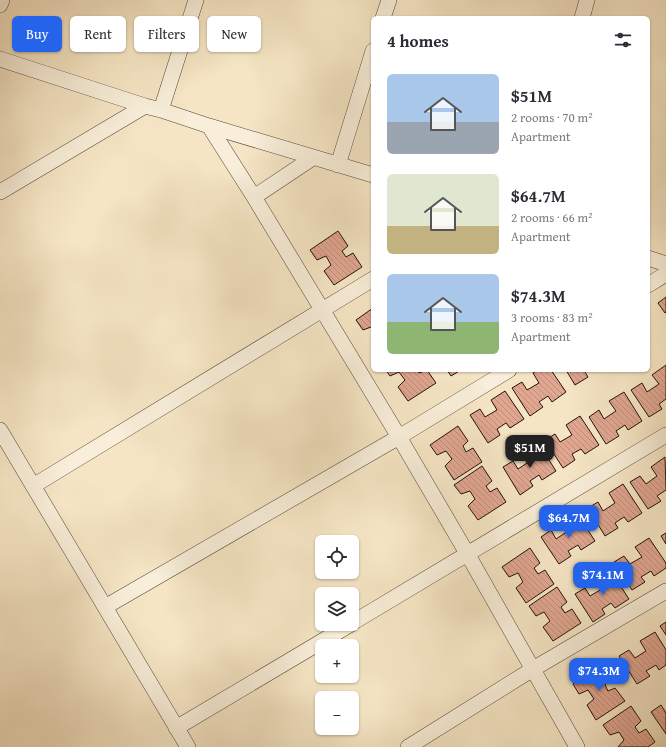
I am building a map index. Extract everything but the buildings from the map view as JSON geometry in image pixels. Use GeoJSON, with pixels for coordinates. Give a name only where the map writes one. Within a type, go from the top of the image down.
{"type":"FeatureCollection","features":[{"type":"Feature","properties":{"kind":"street"},"geometry":{"type":"LineString","coordinates":[[0,5],[2,0]]}},
{"type":"Feature","properties":{"kind":"street"},"geometry":{"type":"LineString","coordinates":[[161,110],[196,0]]}},
{"type":"Feature","properties":{"kind":"street"},"geometry":{"type":"LineString","coordinates":[[384,16],[389,0]]}},
{"type":"Feature","properties":{"kind":"street"},"geometry":{"type":"LineString","coordinates":[[583,16],[587,0]]}},
{"type":"Feature","properties":{"kind":"street"},"geometry":{"type":"LineString","coordinates":[[338,165],[371,58]]}},
{"type":"Feature","properties":{"kind":"street"},"geometry":{"type":"LineString","coordinates":[[0,59],[209,126],[371,174]]}},
{"type":"Feature","properties":{"kind":"street"},"geometry":{"type":"LineString","coordinates":[[0,192],[145,106]]}},
{"type":"Feature","properties":{"kind":"street"},"geometry":{"type":"LineString","coordinates":[[209,126],[254,197],[399,437],[577,747]]}},
{"type":"Feature","properties":{"kind":"street"},"geometry":{"type":"LineString","coordinates":[[254,197],[314,157]]}},
{"type":"Feature","properties":{"kind":"street"},"geometry":{"type":"LineString","coordinates":[[650,259],[666,264]]}},
{"type":"Feature","properties":{"kind":"street"},"geometry":{"type":"LineString","coordinates":[[650,284],[666,274]]}},
{"type":"Feature","properties":{"kind":"street"},"geometry":{"type":"LineString","coordinates":[[33,486],[371,280]]}},
{"type":"Feature","properties":{"kind":"street"},"geometry":{"type":"LineString","coordinates":[[105,607],[399,437],[506,372]]}},
{"type":"Feature","properties":{"kind":"street"},"geometry":{"type":"LineString","coordinates":[[0,430],[188,747]]}},
{"type":"Feature","properties":{"kind":"street"},"geometry":{"type":"LineString","coordinates":[[359,619],[666,435]]}},
{"type":"Feature","properties":{"kind":"street"},"geometry":{"type":"LineString","coordinates":[[408,747],[533,669],[666,591]]}},
{"type":"Feature","properties":{"kind":"street"},"geometry":{"type":"LineString","coordinates":[[176,728],[339,631]]}}]}
